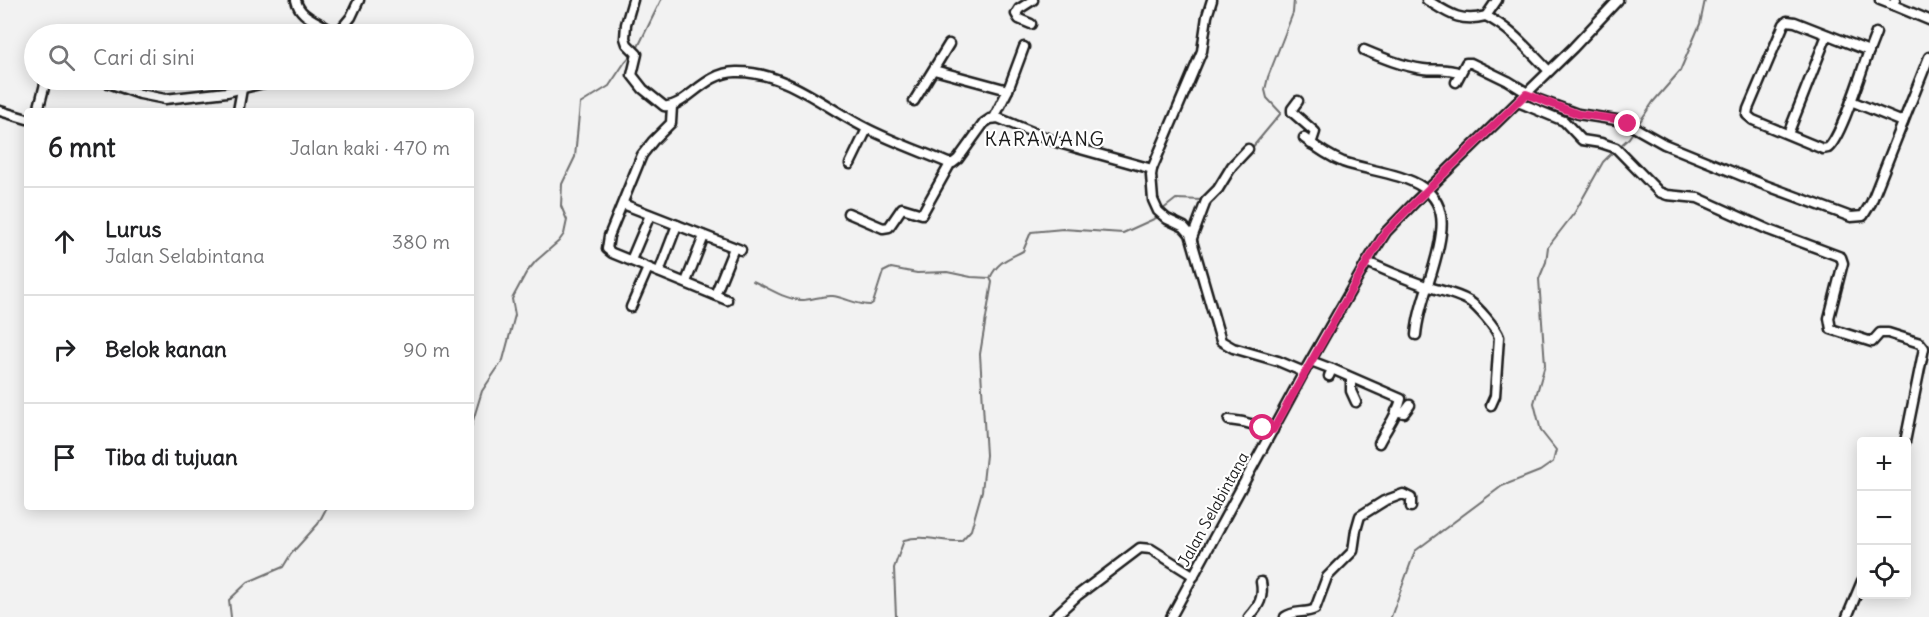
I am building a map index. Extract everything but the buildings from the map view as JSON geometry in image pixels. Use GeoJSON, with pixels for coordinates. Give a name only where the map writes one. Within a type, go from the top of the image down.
{"type":"FeatureCollection","features":[{"type":"Feature","properties":{"kind":"street"},"geometry":{"type":"LineString","coordinates":[[297,0],[299,9],[304,15],[320,24]]}},
{"type":"Feature","properties":{"kind":"street"},"geometry":{"type":"LineString","coordinates":[[345,24],[359,0]]}},
{"type":"Feature","properties":{"kind":"street"},"geometry":{"type":"LineString","coordinates":[[633,0],[625,32],[626,41],[637,54],[632,75],[658,103],[672,106],[711,78],[729,72],[748,72],[799,88],[867,129],[950,164]]}},
{"type":"Feature","properties":{"kind":"street"},"geometry":{"type":"LineString","coordinates":[[1031,24],[1019,19],[1016,14],[1019,9],[1033,0]]}},
{"type":"Feature","properties":{"kind":"street"},"geometry":{"type":"LineString","coordinates":[[1212,0],[1207,16],[1202,51],[1152,169],[1152,192],[1155,206],[1164,217],[1184,227],[1192,238],[1221,341],[1233,348],[1278,361],[1304,372]]}},
{"type":"Feature","properties":{"kind":"street"},"geometry":{"type":"LineString","coordinates":[[1427,0],[1458,18],[1486,16],[1510,30],[1549,71]]}},
{"type":"Feature","properties":{"kind":"street"},"geometry":{"type":"LineString","coordinates":[[1486,16],[1497,0]]}},
{"type":"Feature","properties":{"kind":"street","name":"Jalan Selabintana"},"geometry":{"type":"LineString","coordinates":[[1172,617],[1304,372],[1367,262],[1391,226],[1618,0]]}},
{"type":"Feature","properties":{"kind":"street"},"geometry":{"type":"LineString","coordinates":[[1880,0],[1894,3],[1929,20]]}},
{"type":"Feature","properties":{"kind":"street"},"geometry":{"type":"LineString","coordinates":[[1869,51],[1795,22],[1786,22],[1747,115],[1788,134],[1828,148],[1834,141],[1851,101],[1876,33]]}},
{"type":"Feature","properties":{"kind":"street"},"geometry":{"type":"LineString","coordinates":[[1788,134],[1827,35]]}},
{"type":"Feature","properties":{"kind":"street"},"geometry":{"type":"LineString","coordinates":[[914,101],[949,44]]}},
{"type":"Feature","properties":{"kind":"street"},"geometry":{"type":"LineString","coordinates":[[994,118],[1008,90],[1024,47]]}},
{"type":"Feature","properties":{"kind":"street"},"geometry":{"type":"LineString","coordinates":[[1364,50],[1393,62],[1429,70],[1442,68],[1460,73]]}},
{"type":"Feature","properties":{"kind":"street"},"geometry":{"type":"LineString","coordinates":[[1456,82],[1467,62],[1471,63],[1509,81],[1526,94],[1578,114],[1623,121],[1678,150],[1813,204],[1855,218],[1866,213],[1929,57]]}},
{"type":"Feature","properties":{"kind":"street"},"geometry":{"type":"LineString","coordinates":[[934,70],[1008,90]]}},
{"type":"Feature","properties":{"kind":"street"},"geometry":{"type":"LineString","coordinates":[[39,108],[43,90]]}},
{"type":"Feature","properties":{"kind":"street"},"geometry":{"type":"LineString","coordinates":[[131,90],[159,99],[237,90]]}},
{"type":"Feature","properties":{"kind":"street"},"geometry":{"type":"LineString","coordinates":[[239,108],[242,90]]}},
{"type":"Feature","properties":{"kind":"street"},"geometry":{"type":"LineString","coordinates":[[1298,101],[1292,109],[1293,112],[1315,132],[1308,141],[1318,150],[1343,162],[1405,178],[1428,190],[1437,201],[1441,211],[1441,236],[1418,315],[1416,335]]}},
{"type":"Feature","properties":{"kind":"street"},"geometry":{"type":"LineString","coordinates":[[1851,101],[1903,122]]}},
{"type":"Feature","properties":{"kind":"street"},"geometry":{"type":"LineString","coordinates":[[1518,102],[1564,121],[1582,140],[1616,148],[1659,192],[1698,198],[1752,223],[1841,257],[1843,266],[1829,318],[1831,329],[1872,342],[1880,333],[1885,333],[1923,345],[1924,353],[1906,437]]}},
{"type":"Feature","properties":{"kind":"street"},"geometry":{"type":"LineString","coordinates":[[672,106],[672,122],[647,146],[642,155],[607,246],[612,253],[728,300]]}},
{"type":"Feature","properties":{"kind":"street"},"geometry":{"type":"LineString","coordinates":[[0,111],[24,118]]}},
{"type":"Feature","properties":{"kind":"street"},"geometry":{"type":"LineString","coordinates":[[848,213],[883,228],[889,226],[902,208],[922,214],[950,164],[960,158],[984,123],[994,118],[1002,119],[1059,143],[1152,169]]}},
{"type":"Feature","properties":{"kind":"street"},"geometry":{"type":"LineString","coordinates":[[850,164],[867,129]]}},
{"type":"Feature","properties":{"kind":"street"},"geometry":{"type":"LineString","coordinates":[[1192,238],[1206,201],[1248,149]]}},
{"type":"Feature","properties":{"kind":"street"},"geometry":{"type":"LineString","coordinates":[[623,204],[737,249],[715,295]]}},
{"type":"Feature","properties":{"kind":"street"},"geometry":{"type":"LineString","coordinates":[[631,261],[650,215]]}},
{"type":"Feature","properties":{"kind":"street"},"geometry":{"type":"LineString","coordinates":[[658,272],[677,225]]}},
{"type":"Feature","properties":{"kind":"street"},"geometry":{"type":"LineString","coordinates":[[686,282],[704,236]]}},
{"type":"Feature","properties":{"kind":"street"},"geometry":{"type":"LineString","coordinates":[[1367,262],[1467,300],[1480,311],[1497,331],[1499,337],[1495,396],[1491,405]]}},
{"type":"Feature","properties":{"kind":"street"},"geometry":{"type":"LineString","coordinates":[[631,307],[648,268]]}},
{"type":"Feature","properties":{"kind":"street"},"geometry":{"type":"LineString","coordinates":[[1311,361],[1330,372],[1401,399],[1379,443]]}},
{"type":"Feature","properties":{"kind":"street"},"geometry":{"type":"LineString","coordinates":[[1350,378],[1351,391],[1356,402]]}},
{"type":"Feature","properties":{"kind":"street"},"geometry":{"type":"LineString","coordinates":[[1396,411],[1403,413],[1410,405]]}},
{"type":"Feature","properties":{"kind":"street"},"geometry":{"type":"LineString","coordinates":[[1229,420],[1273,430]]}},
{"type":"Feature","properties":{"kind":"street"},"geometry":{"type":"LineString","coordinates":[[1285,617],[1292,613],[1315,609],[1329,573],[1353,551],[1357,524],[1363,514],[1403,494],[1411,498],[1411,507]]}},
{"type":"Feature","properties":{"kind":"street"},"geometry":{"type":"LineString","coordinates":[[1054,617],[1078,595],[1140,548],[1151,549],[1194,576]]}},
{"type":"Feature","properties":{"kind":"street"},"geometry":{"type":"LineString","coordinates":[[1249,617],[1260,603],[1263,590],[1261,582]]}},
{"type":"Feature","properties":{"kind":"street"},"geometry":{"type":"LineString","coordinates":[[1847,617],[1857,593]]}},
{"type":"Feature","properties":{"kind":"waterway"},"geometry":{"type":"LineString","coordinates":[[637,49],[661,0]]}},
{"type":"Feature","properties":{"kind":"waterway"},"geometry":{"type":"LineString","coordinates":[[1251,149],[1281,113],[1267,98],[1265,90],[1293,13],[1294,0]]}},
{"type":"Feature","properties":{"kind":"waterway"},"geometry":{"type":"LineString","coordinates":[[1619,147],[1629,138],[1653,102],[1680,71],[1700,24],[1705,0]]}},
{"type":"Feature","properties":{"kind":"waterway"},"geometry":{"type":"LineString","coordinates":[[474,417],[482,391],[503,360],[515,315],[512,299],[526,273],[564,234],[567,220],[561,206],[562,184],[575,157],[580,104],[609,86],[633,53]]}},
{"type":"Feature","properties":{"kind":"waterway"},"geometry":{"type":"LineString","coordinates":[[1391,617],[1415,551],[1502,486],[1540,471],[1553,462],[1556,450],[1541,431],[1534,403],[1545,365],[1539,279],[1546,262],[1548,247],[1575,212],[1603,162],[1614,151]]}},
{"type":"Feature","properties":{"kind":"waterway"},"geometry":{"type":"LineString","coordinates":[[1212,200],[1214,201],[1242,161]]}},
{"type":"Feature","properties":{"kind":"waterway"},"geometry":{"type":"LineString","coordinates":[[1162,210],[1176,199],[1203,200]]}},
{"type":"Feature","properties":{"kind":"waterway"},"geometry":{"type":"LineString","coordinates":[[990,278],[1000,264],[1023,251],[1031,232],[1063,229],[1123,233],[1159,215]]}},
{"type":"Feature","properties":{"kind":"waterway"},"geometry":{"type":"LineString","coordinates":[[753,281],[795,299],[833,296],[870,305],[873,303],[883,272],[891,268],[917,273],[947,272],[990,278]]}},
{"type":"Feature","properties":{"kind":"waterway"},"geometry":{"type":"LineString","coordinates":[[896,617],[894,568],[904,540],[926,538],[961,541],[971,530],[982,491],[986,455],[980,354],[992,282],[990,278]]}},
{"type":"Feature","properties":{"kind":"waterway"},"geometry":{"type":"LineString","coordinates":[[231,617],[229,600],[248,582],[283,567],[291,554],[318,524],[325,510]]}},
{"type":"Feature","properties":{"kind":"district","name":"KARAWANG"},"geometry":{"type":"Point","coordinates":[1045,139]}},
{"type":"Feature","properties":{"kind":"route"},"geometry":{"type":"LineString","coordinates":[[1263,428],[1273,430],[1367,262],[1391,226],[1526,94],[1578,114],[1606,117],[1628,124]]}}]}
